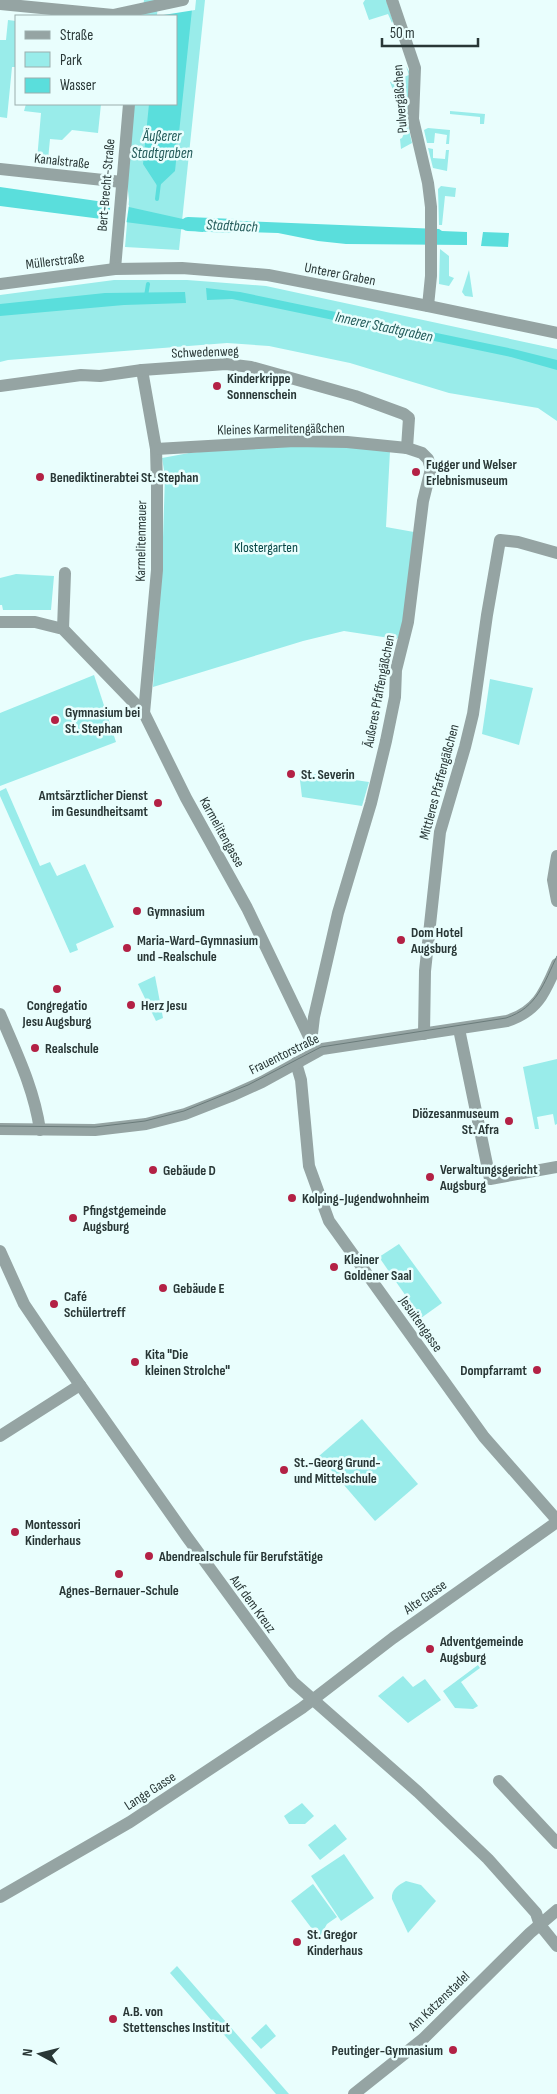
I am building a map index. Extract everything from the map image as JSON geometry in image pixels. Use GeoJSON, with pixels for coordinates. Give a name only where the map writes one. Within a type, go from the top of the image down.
{"type":"FeatureCollection","features":[{"type":"Feature","properties":{"kind":"street"},"geometry":{"type":"LineString","coordinates":[[0,4],[122,15],[137,8],[183,0]]}},
{"type":"Feature","properties":{"kind":"street","name":"Pulvergäßchen"},"geometry":{"type":"LineString","coordinates":[[392,0],[415,68],[413,119],[428,183],[431,228],[428,306]]}},
{"type":"Feature","properties":{"kind":"street","name":"Bert-Brecht-Straße"},"geometry":{"type":"LineString","coordinates":[[115,269],[129,105]]}},
{"type":"Feature","properties":{"kind":"street","name":"Kanalstraße"},"geometry":{"type":"LineString","coordinates":[[0,169],[122,182]]}},
{"type":"Feature","properties":{"kind":"street","name":"Unterer Graben"},"geometry":{"type":"LineString","coordinates":[[115,269],[182,268],[268,276],[428,306],[557,333]]}},
{"type":"Feature","properties":{"kind":"street","name":"Müllerstraße"},"geometry":{"type":"LineString","coordinates":[[0,284],[115,269]]}},
{"type":"Feature","properties":{"kind":"street","name":"Schwedenweg"},"geometry":{"type":"LineString","coordinates":[[0,386],[142,370],[226,364],[251,367],[354,396],[404,414],[408,418],[408,448]]}},
{"type":"Feature","properties":{"kind":"street","name":"Karmelitenmauer"},"geometry":{"type":"LineString","coordinates":[[142,370],[156,449],[157,570],[144,714]]}},
{"type":"Feature","properties":{"kind":"street","name":"Kleines Karmelitengäßchen"},"geometry":{"type":"LineString","coordinates":[[156,449],[295,441],[347,442],[408,448]]}},
{"type":"Feature","properties":{"kind":"street","name":"Äußeres Pfaffengäßchen"},"geometry":{"type":"LineString","coordinates":[[313,1047],[314,1017],[338,913],[371,803],[386,740],[395,697],[396,670],[408,622],[423,501],[430,469],[428,459],[422,453],[408,448]]}},
{"type":"Feature","properties":{"kind":"street","name":"Mittleres Pfaffengäßchen"},"geometry":{"type":"LineString","coordinates":[[424,1034],[425,970],[440,832],[473,714],[500,540],[518,542],[557,553]]}},
{"type":"Feature","properties":{"kind":"street"},"geometry":{"type":"LineString","coordinates":[[0,622],[35,622],[62,629],[65,573]]}},
{"type":"Feature","properties":{"kind":"street","name":"Karmelitengasse"},"geometry":{"type":"LineString","coordinates":[[62,629],[78,642],[144,714],[186,798],[247,908],[313,1047]]}},
{"type":"Feature","properties":{"kind":"street"},"geometry":{"type":"LineString","coordinates":[[557,856],[554,880],[557,901]]}},
{"type":"Feature","properties":{"kind":"street","name":"Frauentorstraße"},"geometry":{"type":"LineString","coordinates":[[0,1129],[116,1129],[164,1120],[231,1096],[262,1082],[296,1063],[313,1047],[337,1046],[507,1021],[526,1013],[542,996],[557,964]]}},
{"type":"Feature","properties":{"kind":"street"},"geometry":{"type":"LineString","coordinates":[[0,1014],[26,1072],[33,1093],[40,1130]]}},
{"type":"Feature","properties":{"kind":"street"},"geometry":{"type":"LineString","coordinates":[[460,1029],[490,1179],[557,1166]]}},
{"type":"Feature","properties":{"kind":"street","name":"Jesuitengasse"},"geometry":{"type":"LineString","coordinates":[[296,1063],[301,1080],[309,1166],[330,1221],[484,1437],[557,1521]]}},
{"type":"Feature","properties":{"kind":"street","name":"Auf dem Kreuz"},"geometry":{"type":"LineString","coordinates":[[0,1251],[24,1304],[234,1604],[293,1682],[418,1792],[488,1859],[536,1913],[540,1925],[557,1946]]}},
{"type":"Feature","properties":{"kind":"street"},"geometry":{"type":"LineString","coordinates":[[0,1436],[80,1384]]}},
{"type":"Feature","properties":{"kind":"street","name":"Alte Gasse"},"geometry":{"type":"LineString","coordinates":[[312,1700],[393,1638],[557,1521]]}},
{"type":"Feature","properties":{"kind":"street","name":"Lange Gasse"},"geometry":{"type":"LineString","coordinates":[[0,1897],[130,1822],[312,1700]]}},
{"type":"Feature","properties":{"kind":"street"},"geometry":{"type":"LineString","coordinates":[[499,1781],[557,1843]]}},
{"type":"Feature","properties":{"kind":"street","name":"Am Katzenstadel"},"geometry":{"type":"LineString","coordinates":[[354,2094],[367,2090],[557,1910]]}},
{"type":"Feature","properties":{"kind":"green space"},"geometry":{"type":"Polygon","coordinates":[[[144,0],[205,0],[179,250],[125,247],[129,200],[127,182],[134,105],[178,105],[178,15],[142,15],[144,0]]]}},
{"type":"Feature","properties":{"kind":"green space"},"geometry":{"type":"Polygon","coordinates":[[[365,0],[386,0],[392,23],[388,14],[369,20],[363,3],[365,0]]]}},
{"type":"Feature","properties":{"kind":"green space"},"geometry":{"type":"Polygon","coordinates":[[[8,20],[15,21],[15,67],[12,67],[7,118],[0,117],[0,40],[6,40],[8,20]]]}},
{"type":"Feature","properties":{"kind":"green space"},"geometry":{"type":"Polygon","coordinates":[[[406,66],[411,75],[407,122],[412,143],[401,149],[400,139],[407,127],[390,82],[409,75],[406,66]]]}},
{"type":"Feature","properties":{"kind":"green space"},"geometry":{"type":"Polygon","coordinates":[[[26,105],[101,105],[98,133],[72,130],[62,140],[50,139],[48,160],[37,160],[41,113],[24,111],[26,105]]]}},
{"type":"Feature","properties":{"kind":"green space"},"geometry":{"type":"Polygon","coordinates":[[[450,111],[485,114],[484,124],[480,124],[480,117],[450,114],[450,111]]]}},
{"type":"Feature","properties":{"kind":"green space"},"geometry":{"type":"Polygon","coordinates":[[[428,128],[450,130],[449,144],[446,144],[447,135],[435,133],[434,143],[427,143],[424,130],[428,128]]]}},
{"type":"Feature","properties":{"kind":"green space"},"geometry":{"type":"Polygon","coordinates":[[[428,148],[433,149],[433,158],[445,159],[446,150],[449,150],[447,171],[433,168],[428,148]]]}},
{"type":"Feature","properties":{"kind":"green space"},"geometry":{"type":"Polygon","coordinates":[[[441,186],[456,188],[455,197],[445,196],[442,225],[439,225],[438,189],[441,186]]]}},
{"type":"Feature","properties":{"kind":"green space"},"geometry":{"type":"Polygon","coordinates":[[[440,249],[449,256],[449,276],[454,278],[449,286],[439,284],[440,249]]]}},
{"type":"Feature","properties":{"kind":"green space"},"geometry":{"type":"Polygon","coordinates":[[[469,270],[473,297],[465,296],[462,292],[469,270]]]}},
{"type":"Feature","properties":{"kind":"green space"},"geometry":{"type":"Polygon","coordinates":[[[114,280],[187,280],[266,286],[557,349],[557,421],[538,408],[449,393],[350,363],[269,346],[227,343],[0,362],[0,295],[114,280]]]}},
{"type":"Feature","properties":{"kind":"green space","name":"Klostergarten"},"geometry":{"type":"Polygon","coordinates":[[[278,445],[348,445],[390,451],[386,527],[414,532],[403,635],[396,639],[344,631],[303,641],[153,687],[163,538],[165,476],[162,458],[189,453],[278,445]]]}},
{"type":"Feature","properties":{"kind":"green space"},"geometry":{"type":"Polygon","coordinates":[[[16,574],[54,576],[51,610],[3,610],[2,605],[0,605],[0,578],[16,574]]]}},
{"type":"Feature","properties":{"kind":"green space","name":"Gymnasium bei St. Stephan"},"geometry":{"type":"Polygon","coordinates":[[[94,675],[116,742],[0,786],[0,713],[94,675]]]}},
{"type":"Feature","properties":{"kind":"green space"},"geometry":{"type":"Polygon","coordinates":[[[490,679],[533,688],[519,745],[482,734],[490,679]]]}},
{"type":"Feature","properties":{"kind":"green space"},"geometry":{"type":"Polygon","coordinates":[[[299,772],[369,782],[362,806],[302,797],[299,772]]]}},
{"type":"Feature","properties":{"kind":"green space"},"geometry":{"type":"Polygon","coordinates":[[[6,788],[40,866],[50,862],[57,876],[85,864],[114,927],[76,944],[78,950],[70,953],[0,796],[0,791],[6,788]]]}},
{"type":"Feature","properties":{"kind":"green space"},"geometry":{"type":"Polygon","coordinates":[[[155,976],[163,1018],[156,1021],[138,984],[155,976]]]}},
{"type":"Feature","properties":{"kind":"green space"},"geometry":{"type":"Polygon","coordinates":[[[557,1059],[557,1124],[555,1125],[553,1114],[537,1117],[539,1129],[535,1129],[523,1067],[557,1059]]]}},
{"type":"Feature","properties":{"kind":"green space"},"geometry":{"type":"Polygon","coordinates":[[[399,1244],[442,1303],[421,1318],[379,1257],[399,1244]]]}},
{"type":"Feature","properties":{"kind":"green space"},"geometry":{"type":"Polygon","coordinates":[[[362,1419],[418,1484],[375,1521],[319,1456],[362,1419]]]}},
{"type":"Feature","properties":{"kind":"green space"},"geometry":{"type":"Polygon","coordinates":[[[478,1665],[480,1668],[461,1682],[478,1706],[473,1709],[455,1708],[443,1691],[478,1665]]]}},
{"type":"Feature","properties":{"kind":"green space"},"geometry":{"type":"Polygon","coordinates":[[[403,1676],[413,1687],[425,1679],[441,1700],[408,1723],[378,1696],[403,1676]]]}},
{"type":"Feature","properties":{"kind":"green space"},"geometry":{"type":"Polygon","coordinates":[[[302,1803],[314,1816],[305,1824],[289,1824],[284,1816],[302,1803]]]}},
{"type":"Feature","properties":{"kind":"green space"},"geometry":{"type":"Polygon","coordinates":[[[335,1824],[347,1839],[320,1860],[308,1845],[335,1824]]]}},
{"type":"Feature","properties":{"kind":"green space"},"geometry":{"type":"Polygon","coordinates":[[[344,1854],[374,1898],[341,1921],[311,1876],[344,1854]]]}},
{"type":"Feature","properties":{"kind":"green space"},"geometry":{"type":"Polygon","coordinates":[[[406,1881],[421,1885],[436,1901],[408,1933],[392,1899],[394,1890],[406,1881]]]}},
{"type":"Feature","properties":{"kind":"green space"},"geometry":{"type":"Polygon","coordinates":[[[313,1884],[337,1917],[327,1924],[319,1938],[291,1901],[313,1884]]]}},
{"type":"Feature","properties":{"kind":"green space"},"geometry":{"type":"Polygon","coordinates":[[[177,1966],[289,2094],[276,2094],[170,1973],[177,1966]]]}},
{"type":"Feature","properties":{"kind":"green space"},"geometry":{"type":"Polygon","coordinates":[[[266,2024],[276,2036],[261,2049],[251,2038],[266,2024]]]}},
{"type":"Feature","properties":{"kind":"water","name":"Äußerer Stadtgraben"},"geometry":{"type":"Polygon","coordinates":[[[193,0],[175,171],[158,187],[143,164],[149,105],[178,105],[178,15],[161,15],[193,0]]]}},
{"type":"Feature","properties":{"kind":"water"},"geometry":{"type":"Polygon","coordinates":[[[0,187],[111,203],[183,219],[209,220],[203,232],[0,206],[0,187]]]}},
{"type":"Feature","properties":{"kind":"water"},"geometry":{"type":"Polygon","coordinates":[[[220,220],[439,229],[442,231],[467,232],[467,245],[346,244],[318,241],[278,233],[214,231],[220,220]]]}},
{"type":"Feature","properties":{"kind":"water"},"geometry":{"type":"Polygon","coordinates":[[[483,232],[509,233],[508,247],[481,246],[483,232]]]}},
{"type":"Feature","properties":{"kind":"water","name":"Innerer Stadtgraben"},"geometry":{"type":"Polygon","coordinates":[[[206,288],[240,292],[513,349],[557,360],[557,370],[511,357],[232,299],[207,300],[206,288]]]}},
{"type":"Feature","properties":{"kind":"water"},"geometry":{"type":"Polygon","coordinates":[[[185,292],[186,303],[124,305],[0,316],[0,304],[105,293],[185,292]]]}},
{"type":"Feature","properties":{"kind":"pier"},"geometry":{"type":"Polygon","coordinates":[[[158,0],[196,0],[195,10],[157,15],[158,0]]]}},
{"type":"Feature","properties":{"kind":"pier"},"geometry":{"type":"Polygon","coordinates":[[[111,201],[129,205],[126,226],[108,224],[111,201]]]}},
{"type":"Feature","properties":{"kind":"waterway","name":"Äußerer Stadtgraben"},"geometry":{"type":"LineString","coordinates":[[157,199],[159,183]]}},
{"type":"Feature","properties":{"kind":"waterway","name":"Stadtbach"},"geometry":{"type":"LineString","coordinates":[[188,224],[234,226]]}},
{"type":"Feature","properties":{"kind":"waterway","name":"Äußerer Stadtgraben"},"geometry":{"type":"LineString","coordinates":[[146,296],[148,284]]}},
{"type":"Feature","properties":{"kind":"tram line"},"geometry":{"type":"LineString","coordinates":[[0,1126],[95,1127],[145,1121],[184,1111],[248,1085],[321,1047],[506,1018],[517,1014],[532,1001],[543,985],[557,956]]}},
{"type":"Feature","properties":{"kind":"place","name":"Kinderkrippe Sonnenschein"},"geometry":{"type":"Point","coordinates":[217,386]}},
{"type":"Feature","properties":{"kind":"place","name":"Fugger und Welser Erlebnismuseum"},"geometry":{"type":"Point","coordinates":[416,472]}},
{"type":"Feature","properties":{"kind":"place","name":"Benediktinerabtei St. Stephan"},"geometry":{"type":"Point","coordinates":[40,477]}},
{"type":"Feature","properties":{"kind":"place","name":"Gymnasium bei St. Stephan"},"geometry":{"type":"Point","coordinates":[55,720]}},
{"type":"Feature","properties":{"kind":"place","name":"St. Severin"},"geometry":{"type":"Point","coordinates":[291,774]}},
{"type":"Feature","properties":{"kind":"place","name":"Amtsärztlicher Dienst im Gesundheitsamt"},"geometry":{"type":"Point","coordinates":[158,803]}},
{"type":"Feature","properties":{"kind":"place","name":"Gymnasium"},"geometry":{"type":"Point","coordinates":[137,911]}},
{"type":"Feature","properties":{"kind":"place","name":"Dom Hotel Augsburg"},"geometry":{"type":"Point","coordinates":[401,940]}},
{"type":"Feature","properties":{"kind":"place","name":"Maria-Ward-Gymnasium und -Realschule"},"geometry":{"type":"Point","coordinates":[127,948]}},
{"type":"Feature","properties":{"kind":"place","name":"Congregatio Jesu Augsburg"},"geometry":{"type":"Point","coordinates":[57,989]}},
{"type":"Feature","properties":{"kind":"place","name":"Herz Jesu"},"geometry":{"type":"Point","coordinates":[131,1005]}},
{"type":"Feature","properties":{"kind":"place","name":"Realschule"},"geometry":{"type":"Point","coordinates":[35,1048]}},
{"type":"Feature","properties":{"kind":"place","name":"Diözesanmuseum St. Afra"},"geometry":{"type":"Point","coordinates":[509,1121]}},
{"type":"Feature","properties":{"kind":"place","name":"Gebäude D"},"geometry":{"type":"Point","coordinates":[153,1170]}},
{"type":"Feature","properties":{"kind":"place","name":"Verwaltungsgericht Augsburg"},"geometry":{"type":"Point","coordinates":[430,1177]}},
{"type":"Feature","properties":{"kind":"place","name":"Kolping-Jugendwohnheim"},"geometry":{"type":"Point","coordinates":[292,1198]}},
{"type":"Feature","properties":{"kind":"place","name":"Pfingstgemeinde Augsburg"},"geometry":{"type":"Point","coordinates":[73,1218]}},
{"type":"Feature","properties":{"kind":"place","name":"Kleiner Goldener Saal"},"geometry":{"type":"Point","coordinates":[334,1267]}},
{"type":"Feature","properties":{"kind":"place","name":"Gebäude E"},"geometry":{"type":"Point","coordinates":[163,1288]}},
{"type":"Feature","properties":{"kind":"place","name":"Café Schülertreff"},"geometry":{"type":"Point","coordinates":[54,1304]}},
{"type":"Feature","properties":{"kind":"place","name":"Kita \"Die kleinen Strolche\""},"geometry":{"type":"Point","coordinates":[135,1362]}},
{"type":"Feature","properties":{"kind":"place","name":"Dompfarramt"},"geometry":{"type":"Point","coordinates":[537,1370]}},
{"type":"Feature","properties":{"kind":"place","name":"St.-Georg Grund- und Mittelschule"},"geometry":{"type":"Point","coordinates":[284,1470]}},
{"type":"Feature","properties":{"kind":"place","name":"Montessori Kinderhaus"},"geometry":{"type":"Point","coordinates":[15,1532]}},
{"type":"Feature","properties":{"kind":"place","name":"Abendrealschule für Berufstätige"},"geometry":{"type":"Point","coordinates":[149,1556]}},
{"type":"Feature","properties":{"kind":"place","name":"Agnes-Bernauer-Schule"},"geometry":{"type":"Point","coordinates":[119,1574]}},
{"type":"Feature","properties":{"kind":"place","name":"Adventgemeinde Augsburg"},"geometry":{"type":"Point","coordinates":[430,1649]}},
{"type":"Feature","properties":{"kind":"place","name":"St. Gregor Kinderhaus"},"geometry":{"type":"Point","coordinates":[297,1942]}},
{"type":"Feature","properties":{"kind":"place","name":"A.B. von Stettensches Institut"},"geometry":{"type":"Point","coordinates":[113,2019]}},
{"type":"Feature","properties":{"kind":"place","name":"Peutinger-Gymnasium"},"geometry":{"type":"Point","coordinates":[453,2050]}}]}
